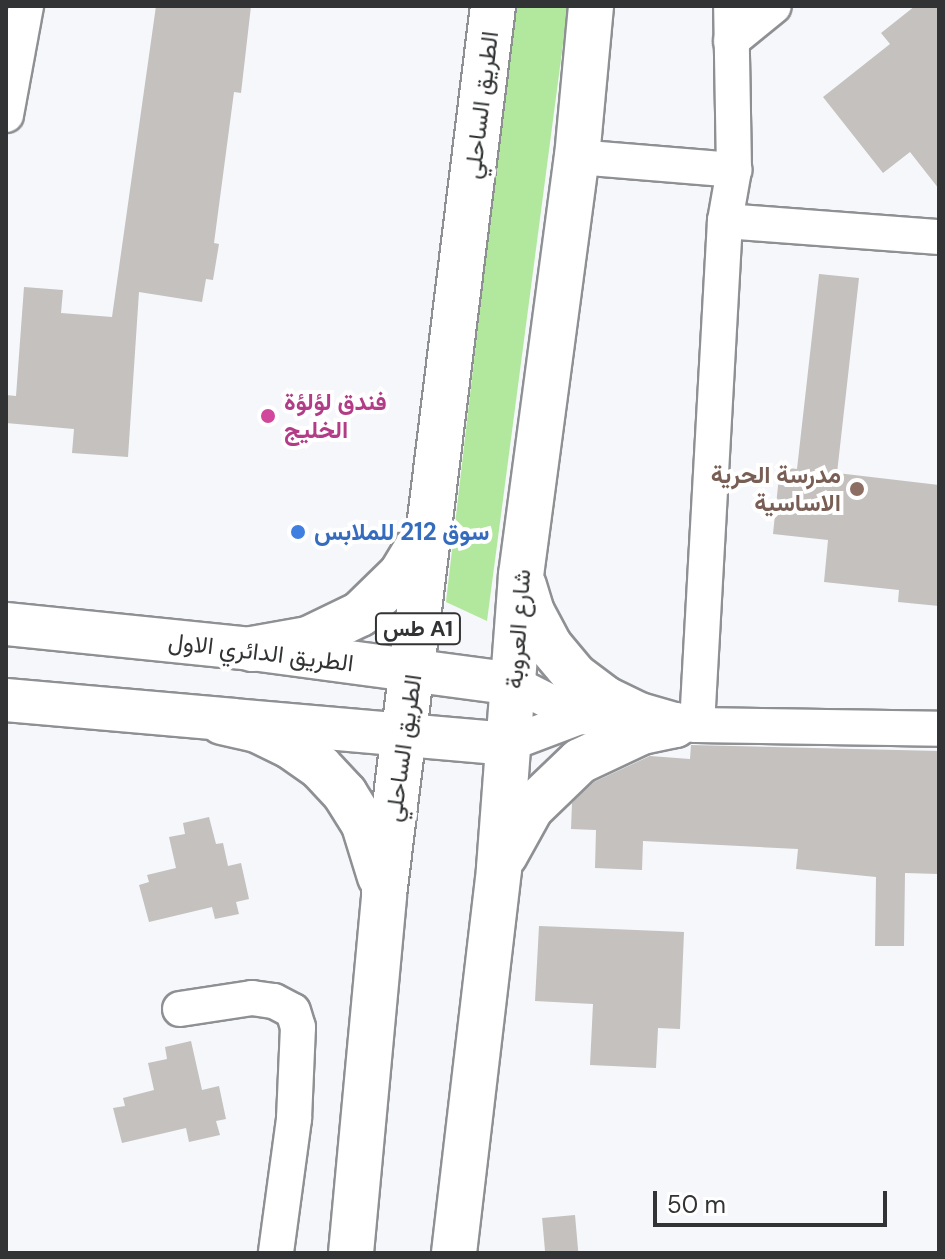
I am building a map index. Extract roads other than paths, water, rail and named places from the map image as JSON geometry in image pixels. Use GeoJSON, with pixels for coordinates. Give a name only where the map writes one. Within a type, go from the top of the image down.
{"type":"FeatureCollection","features":[{"type":"Feature","properties":{"kind":"highway","name":"الطريق الساحلي"},"geometry":{"type":"LineString","coordinates":[[351,1253],[384,895],[493,6]]}},
{"type":"Feature","properties":{"kind":"highway","name":"شارع العروبة"},"geometry":{"type":"LineString","coordinates":[[454,1253],[499,868],[521,575],[577,157],[591,6]]}},
{"type":"Feature","properties":{"kind":"highway"},"geometry":{"type":"LineString","coordinates":[[252,649],[308,639],[360,614],[401,574],[430,524]]}},
{"type":"Feature","properties":{"kind":"highway"},"geometry":{"type":"LineString","coordinates":[[521,575],[532,612],[544,635],[574,675],[604,698],[639,715],[686,725]]}},
{"type":"Feature","properties":{"kind":"highway"},"geometry":{"type":"LineString","coordinates":[[222,722],[268,735],[320,767],[345,794],[364,825],[377,859],[384,895]]}},
{"type":"Feature","properties":{"kind":"highway"},"geometry":{"type":"LineString","coordinates":[[499,868],[531,808],[571,768],[610,744],[686,725]]}},
{"type":"Feature","properties":{"kind":"main road","name":"الطريق الدائري الاول"},"geometry":{"type":"LineString","coordinates":[[6,624],[252,649],[413,673],[515,684]]}},
{"type":"Feature","properties":{"kind":"main road"},"geometry":{"type":"LineString","coordinates":[[6,700],[222,722],[508,744]]}},
{"type":"Feature","properties":{"kind":"street"},"geometry":{"type":"LineString","coordinates":[[6,115],[26,6]]}},
{"type":"Feature","properties":{"kind":"street"},"geometry":{"type":"LineString","coordinates":[[686,725],[725,221],[734,170],[731,6]]}},
{"type":"Feature","properties":{"kind":"street"},"geometry":{"type":"LineString","coordinates":[[731,41],[774,6]]}},
{"type":"Feature","properties":{"kind":"street"},"geometry":{"type":"LineString","coordinates":[[577,157],[734,170]]}},
{"type":"Feature","properties":{"kind":"street"},"geometry":{"type":"LineString","coordinates":[[725,221],[939,237]]}},
{"type":"Feature","properties":{"kind":"street"},"geometry":{"type":"LineString","coordinates":[[515,684],[580,717],[686,725],[939,729]]}},
{"type":"Feature","properties":{"kind":"street"},"geometry":{"type":"LineString","coordinates":[[508,744],[580,717]]}},
{"type":"Feature","properties":{"kind":"street"},"geometry":{"type":"LineString","coordinates":[[180,1009],[252,998],[274,1001],[293,1011],[298,1027],[294,1119],[276,1253]]}},
{"type":"Feature","properties":{"kind":"place","name":"فندق لؤلؤة الخليج"},"geometry":{"type":"Point","coordinates":[268,416]}},
{"type":"Feature","properties":{"kind":"place","name":"مدرسة الحرية الاساسية"},"geometry":{"type":"Point","coordinates":[857,489]}},
{"type":"Feature","properties":{"kind":"place","name":"سوق 212 للملابس"},"geometry":{"type":"Point","coordinates":[298,532]}}]}
